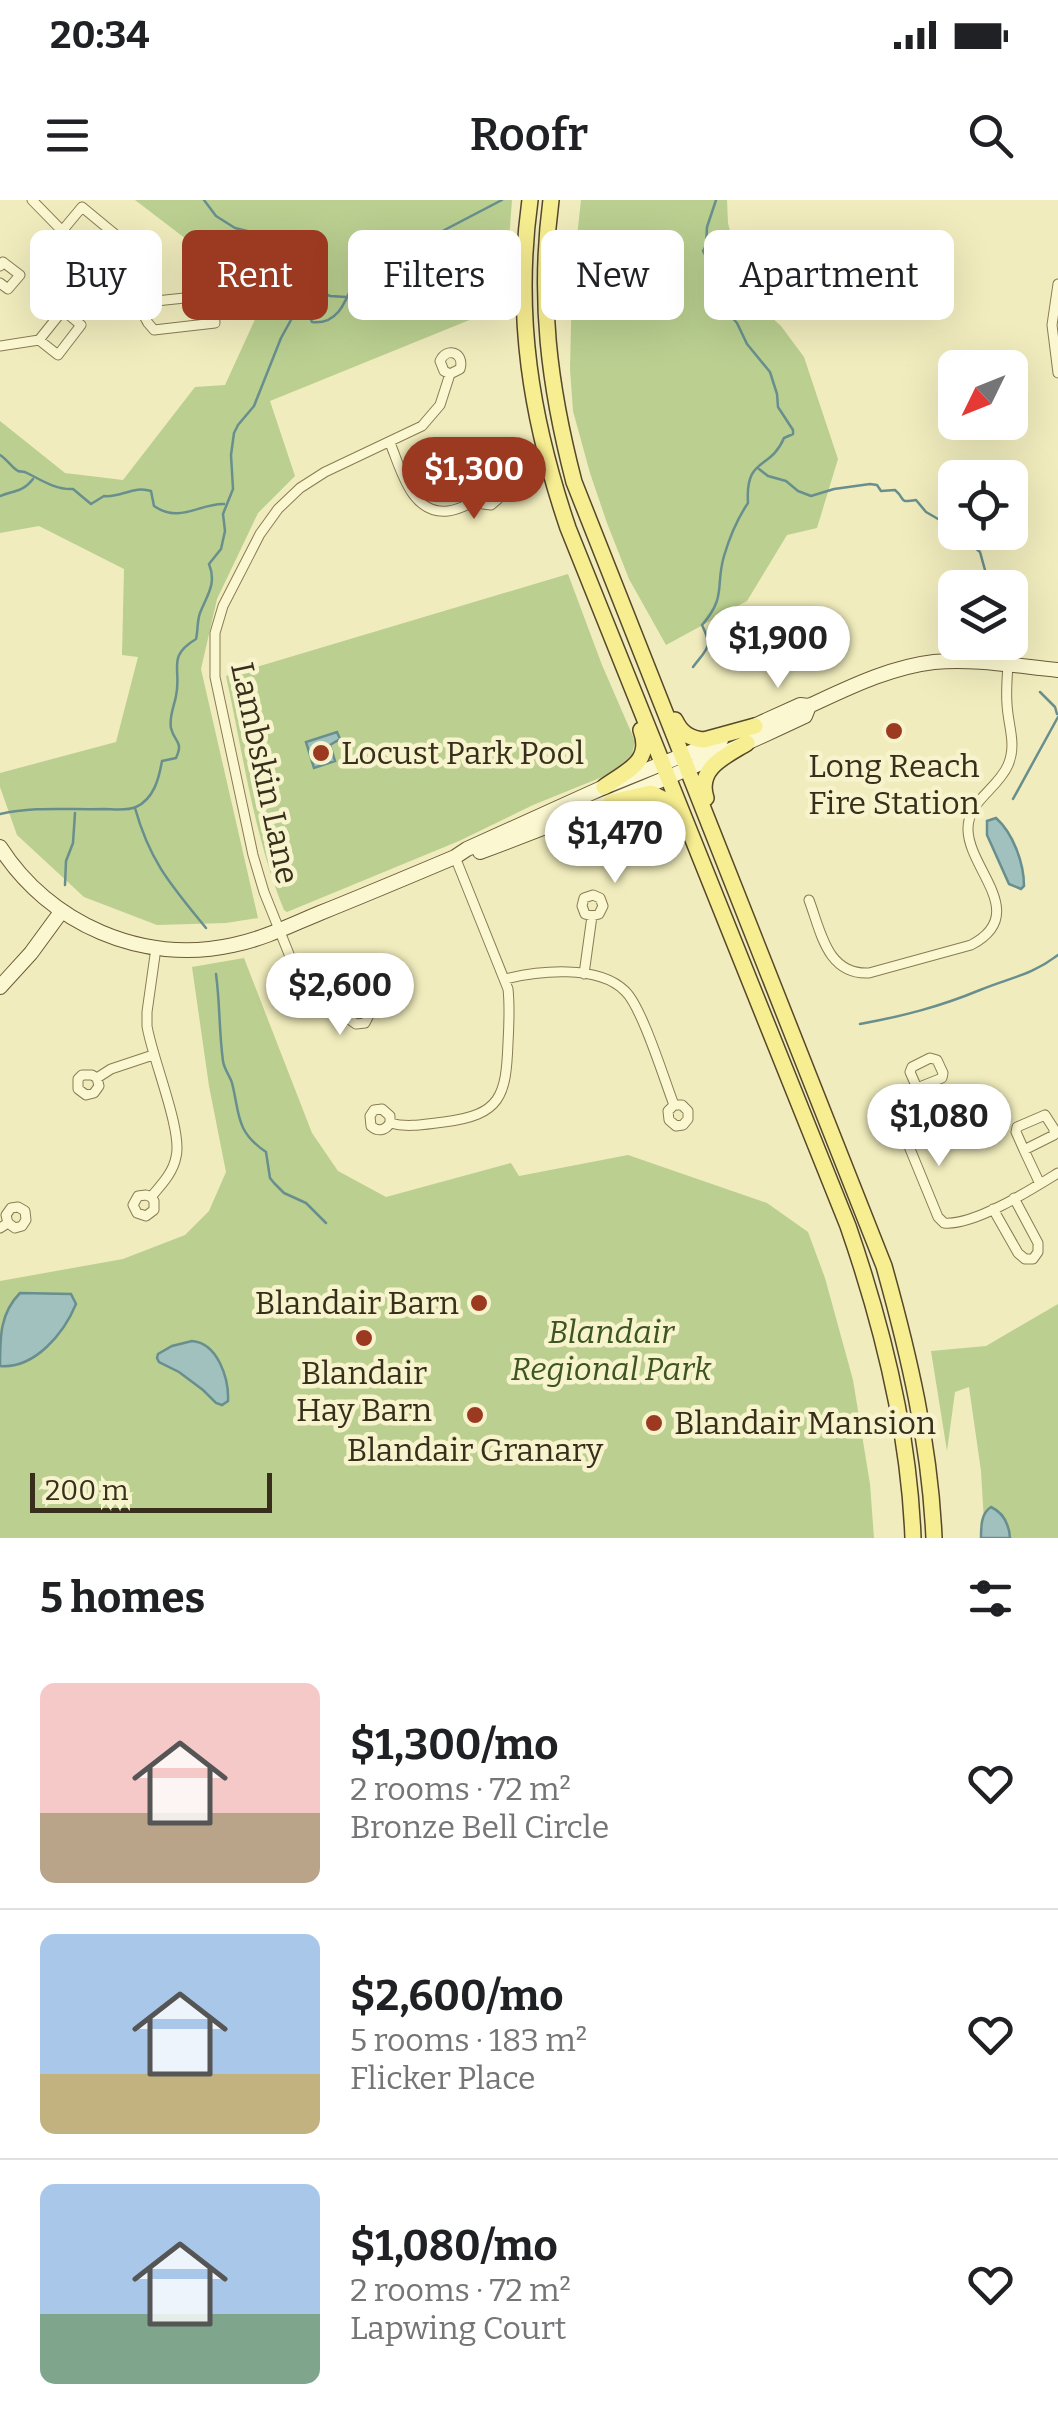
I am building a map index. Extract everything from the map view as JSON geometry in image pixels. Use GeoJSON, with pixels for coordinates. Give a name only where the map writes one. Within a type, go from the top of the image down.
{"type":"FeatureCollection","features":[{"type":"Feature","properties":{"kind":"main road"},"geometry":{"type":"LineString","coordinates":[[530,200],[524,314],[534,408],[546,457],[568,528],[865,1276],[899,1413],[914,1538]]}},
{"type":"Feature","properties":{"kind":"main road"},"geometry":{"type":"LineString","coordinates":[[552,200],[544,285],[547,344],[555,406],[574,482],[884,1266],[920,1409],[934,1538]]}},
{"type":"Feature","properties":{"kind":"main road"},"geometry":{"type":"LineString","coordinates":[[620,601],[680,730],[704,740],[755,726]]}},
{"type":"Feature","properties":{"kind":"main road"},"geometry":{"type":"LineString","coordinates":[[607,794],[638,763],[645,748],[615,645]]}},
{"type":"Feature","properties":{"kind":"main road"},"geometry":{"type":"LineString","coordinates":[[747,743],[712,764],[704,791],[737,876],[751,930]]}},
{"type":"Feature","properties":{"kind":"main road"},"geometry":{"type":"LineString","coordinates":[[607,794],[652,793],[669,802],[719,904]]}},
{"type":"Feature","properties":{"kind":"street"},"geometry":{"type":"LineString","coordinates":[[32,200],[61,230]]}},
{"type":"Feature","properties":{"kind":"street"},"geometry":{"type":"LineString","coordinates":[[63,230],[82,207],[110,230]]}},
{"type":"Feature","properties":{"kind":"street"},"geometry":{"type":"LineString","coordinates":[[0,266],[3,262],[20,276],[8,289],[0,282]]}},
{"type":"Feature","properties":{"kind":"street"},"geometry":{"type":"LineString","coordinates":[[1058,284],[1052,325],[1058,373]]}},
{"type":"Feature","properties":{"kind":"street"},"geometry":{"type":"LineString","coordinates":[[213,295],[215,323],[154,330],[137,303],[213,295]]}},
{"type":"Feature","properties":{"kind":"street"},"geometry":{"type":"LineString","coordinates":[[6,346],[39,340],[63,310],[81,325],[58,355],[39,340]]}},
{"type":"Feature","properties":{"kind":"street","name":"Lambskin Lane"},"geometry":{"type":"LineString","coordinates":[[348,1013],[320,998],[302,982],[278,930],[252,855],[215,677],[215,633],[223,606],[278,508],[313,478],[413,432],[430,420],[444,396],[450,374]]}},
{"type":"Feature","properties":{"kind":"street"},"geometry":{"type":"LineString","coordinates":[[390,442],[409,488],[423,505],[446,511],[479,500]]}},
{"type":"Feature","properties":{"kind":"street"},"geometry":{"type":"LineString","coordinates":[[685,763],[800,705],[809,706],[862,682],[913,666],[958,662],[1058,670]]}},
{"type":"Feature","properties":{"kind":"street"},"geometry":{"type":"LineString","coordinates":[[809,900],[832,958],[843,968],[856,972],[869,973],[971,946],[986,936],[994,920],[996,903],[968,831],[971,814],[1001,778],[1011,756],[1008,666]]}},
{"type":"Feature","properties":{"kind":"street"},"geometry":{"type":"LineString","coordinates":[[0,847],[21,875],[61,912],[88,927],[156,948],[205,950],[232,946],[455,857],[470,856],[527,836],[607,794],[747,743],[805,716],[809,706]]}},
{"type":"Feature","properties":{"kind":"street"},"geometry":{"type":"LineString","coordinates":[[390,1123],[406,1126],[470,1118],[487,1110],[500,1095],[506,1075],[510,1011],[505,979],[455,857]]}},
{"type":"Feature","properties":{"kind":"street"},"geometry":{"type":"LineString","coordinates":[[0,987],[61,912]]}},
{"type":"Feature","properties":{"kind":"street"},"geometry":{"type":"LineString","coordinates":[[584,974],[592,916]]}},
{"type":"Feature","properties":{"kind":"street"},"geometry":{"type":"LineString","coordinates":[[151,1197],[172,1168],[178,1150],[147,1026],[156,948]]}},
{"type":"Feature","properties":{"kind":"street"},"geometry":{"type":"LineString","coordinates":[[505,979],[538,972],[584,974],[614,982],[630,995],[674,1105]]}},
{"type":"Feature","properties":{"kind":"street"},"geometry":{"type":"LineString","coordinates":[[96,1078],[110,1069],[154,1056]]}},
{"type":"Feature","properties":{"kind":"street"},"geometry":{"type":"LineString","coordinates":[[916,1088],[900,1097],[894,1110],[941,1221],[950,1224],[993,1209],[1058,1173]]}},
{"type":"Feature","properties":{"kind":"street"},"geometry":{"type":"LineString","coordinates":[[1024,1150],[1054,1135],[1046,1115],[1017,1127],[1016,1132],[1024,1150],[1040,1184]]}},
{"type":"Feature","properties":{"kind":"street"},"geometry":{"type":"LineString","coordinates":[[993,1209],[1018,1253],[1025,1259],[1034,1258],[1038,1243],[1014,1198]]}},
{"type":"Feature","properties":{"kind":"green space"},"geometry":{"type":"Polygon","coordinates":[[[135,200],[512,200],[510,230],[348,230],[348,320],[470,320],[270,401],[295,476],[258,513],[217,599],[201,669],[258,918],[157,925],[84,897],[17,835],[0,787],[0,773],[116,742],[138,657],[122,655],[124,569],[39,526],[0,533],[0,421],[65,473],[123,480],[195,387],[225,385],[255,320],[328,320],[328,230],[182,230],[182,236],[135,200]]]}},
{"type":"Feature","properties":{"kind":"green space"},"geometry":{"type":"Polygon","coordinates":[[[581,200],[727,200],[730,230],[704,230],[704,320],[774,320],[781,326],[804,357],[838,459],[817,528],[787,535],[747,601],[666,645],[629,579],[590,473],[573,411],[571,320],[684,320],[684,230],[578,230],[581,200]]]}},
{"type":"Feature","properties":{"kind":"green space"},"geometry":{"type":"Polygon","coordinates":[[[568,574],[635,741],[632,755],[612,773],[459,841],[284,910],[257,824],[226,676],[568,574]]]}},
{"type":"Feature","properties":{"kind":"green space","name":"Blandair Regional Park"},"geometry":{"type":"Polygon","coordinates":[[[244,958],[312,1133],[338,1171],[386,1197],[511,1163],[519,1176],[628,1155],[767,1203],[808,1232],[853,1380],[870,1484],[874,1538],[0,1538],[0,1281],[123,1259],[185,1235],[209,1211],[226,1172],[192,967],[244,958]]]}},
{"type":"Feature","properties":{"kind":"green space"},"geometry":{"type":"Polygon","coordinates":[[[1058,1304],[1058,1538],[985,1538],[981,1471],[969,1387],[955,1392],[947,1451],[931,1351],[986,1346],[1058,1304]]]}},
{"type":"Feature","properties":{"kind":"water","name":"Locust Park Pool"},"geometry":{"type":"Polygon","coordinates":[[[337,732],[340,739],[330,745],[335,761],[314,768],[306,742],[337,732]]]}},
{"type":"Feature","properties":{"kind":"water"},"geometry":{"type":"Polygon","coordinates":[[[996,818],[1008,832],[1020,858],[1024,886],[1021,889],[1009,884],[987,835],[987,821],[996,818]]]}},
{"type":"Feature","properties":{"kind":"water"},"geometry":{"type":"Polygon","coordinates":[[[20,1293],[71,1294],[76,1304],[47,1347],[25,1362],[0,1366],[5,1317],[20,1293]]]}},
{"type":"Feature","properties":{"kind":"water"},"geometry":{"type":"Polygon","coordinates":[[[192,1341],[209,1348],[220,1364],[228,1392],[228,1401],[222,1405],[157,1358],[172,1346],[192,1341]]]}},
{"type":"Feature","properties":{"kind":"water"},"geometry":{"type":"Polygon","coordinates":[[[991,1507],[1005,1520],[1010,1538],[981,1538],[983,1517],[991,1507]]]}},
{"type":"Feature","properties":{"kind":"waterway"},"geometry":{"type":"LineString","coordinates":[[204,200],[216,216],[235,228],[255,233],[270,251],[319,291],[346,297]]}},
{"type":"Feature","properties":{"kind":"waterway"},"geometry":{"type":"LineString","coordinates":[[0,814],[39,809],[128,809],[147,799],[162,761],[176,758],[178,752],[171,724],[178,658],[196,639],[199,616],[212,584],[209,564],[221,549],[223,514],[233,489],[234,433],[254,406],[297,309],[307,310],[312,322],[332,317],[345,302],[363,262],[391,265],[400,261],[433,236],[502,200]]}},
{"type":"Feature","properties":{"kind":"waterway"},"geometry":{"type":"LineString","coordinates":[[693,667],[707,647],[702,625],[718,599],[721,567],[734,528],[748,503],[750,478],[784,438],[793,434],[778,407],[770,372],[716,296],[710,264],[703,251],[716,200]]}},
{"type":"Feature","properties":{"kind":"waterway"},"geometry":{"type":"LineString","coordinates":[[0,455],[18,471],[73,489],[91,504],[104,496],[139,490],[151,491],[154,506],[173,513],[224,504]]}},
{"type":"Feature","properties":{"kind":"waterway"},"geometry":{"type":"LineString","coordinates":[[759,469],[811,496],[870,484],[881,491],[895,490],[904,501],[916,500],[926,512],[980,552],[985,570]]}},
{"type":"Feature","properties":{"kind":"waterway"},"geometry":{"type":"LineString","coordinates":[[0,496],[21,489],[33,479]]}},
{"type":"Feature","properties":{"kind":"waterway"},"geometry":{"type":"LineString","coordinates":[[1040,692],[1057,714]]}},
{"type":"Feature","properties":{"kind":"waterway"},"geometry":{"type":"LineString","coordinates":[[1013,799],[1058,717]]}},
{"type":"Feature","properties":{"kind":"waterway"},"geometry":{"type":"LineString","coordinates":[[135,808],[155,858],[206,928]]}},
{"type":"Feature","properties":{"kind":"waterway"},"geometry":{"type":"LineString","coordinates":[[65,885],[75,813]]}},
{"type":"Feature","properties":{"kind":"waterway"},"geometry":{"type":"LineString","coordinates":[[860,1024],[950,1001],[1030,972],[1058,955]]}},
{"type":"Feature","properties":{"kind":"waterway"},"geometry":{"type":"LineString","coordinates":[[216,974],[223,1061],[244,1129],[266,1152],[274,1183],[284,1193],[306,1203],[326,1223]]}},
{"type":"Feature","properties":{"kind":"place","name":"Long Reach Fire Station"},"geometry":{"type":"Point","coordinates":[894,731]}},
{"type":"Feature","properties":{"kind":"place","name":"Locust Park Pool"},"geometry":{"type":"Point","coordinates":[321,753]}},
{"type":"Feature","properties":{"kind":"place","name":"Blandair Barn"},"geometry":{"type":"Point","coordinates":[479,1303]}},
{"type":"Feature","properties":{"kind":"place","name":"Blandair Hay Barn"},"geometry":{"type":"Point","coordinates":[364,1338]}},
{"type":"Feature","properties":{"kind":"place","name":"Blandair Granary"},"geometry":{"type":"Point","coordinates":[475,1415]}},
{"type":"Feature","properties":{"kind":"place","name":"Blandair Mansion"},"geometry":{"type":"Point","coordinates":[654,1423]}}]}
